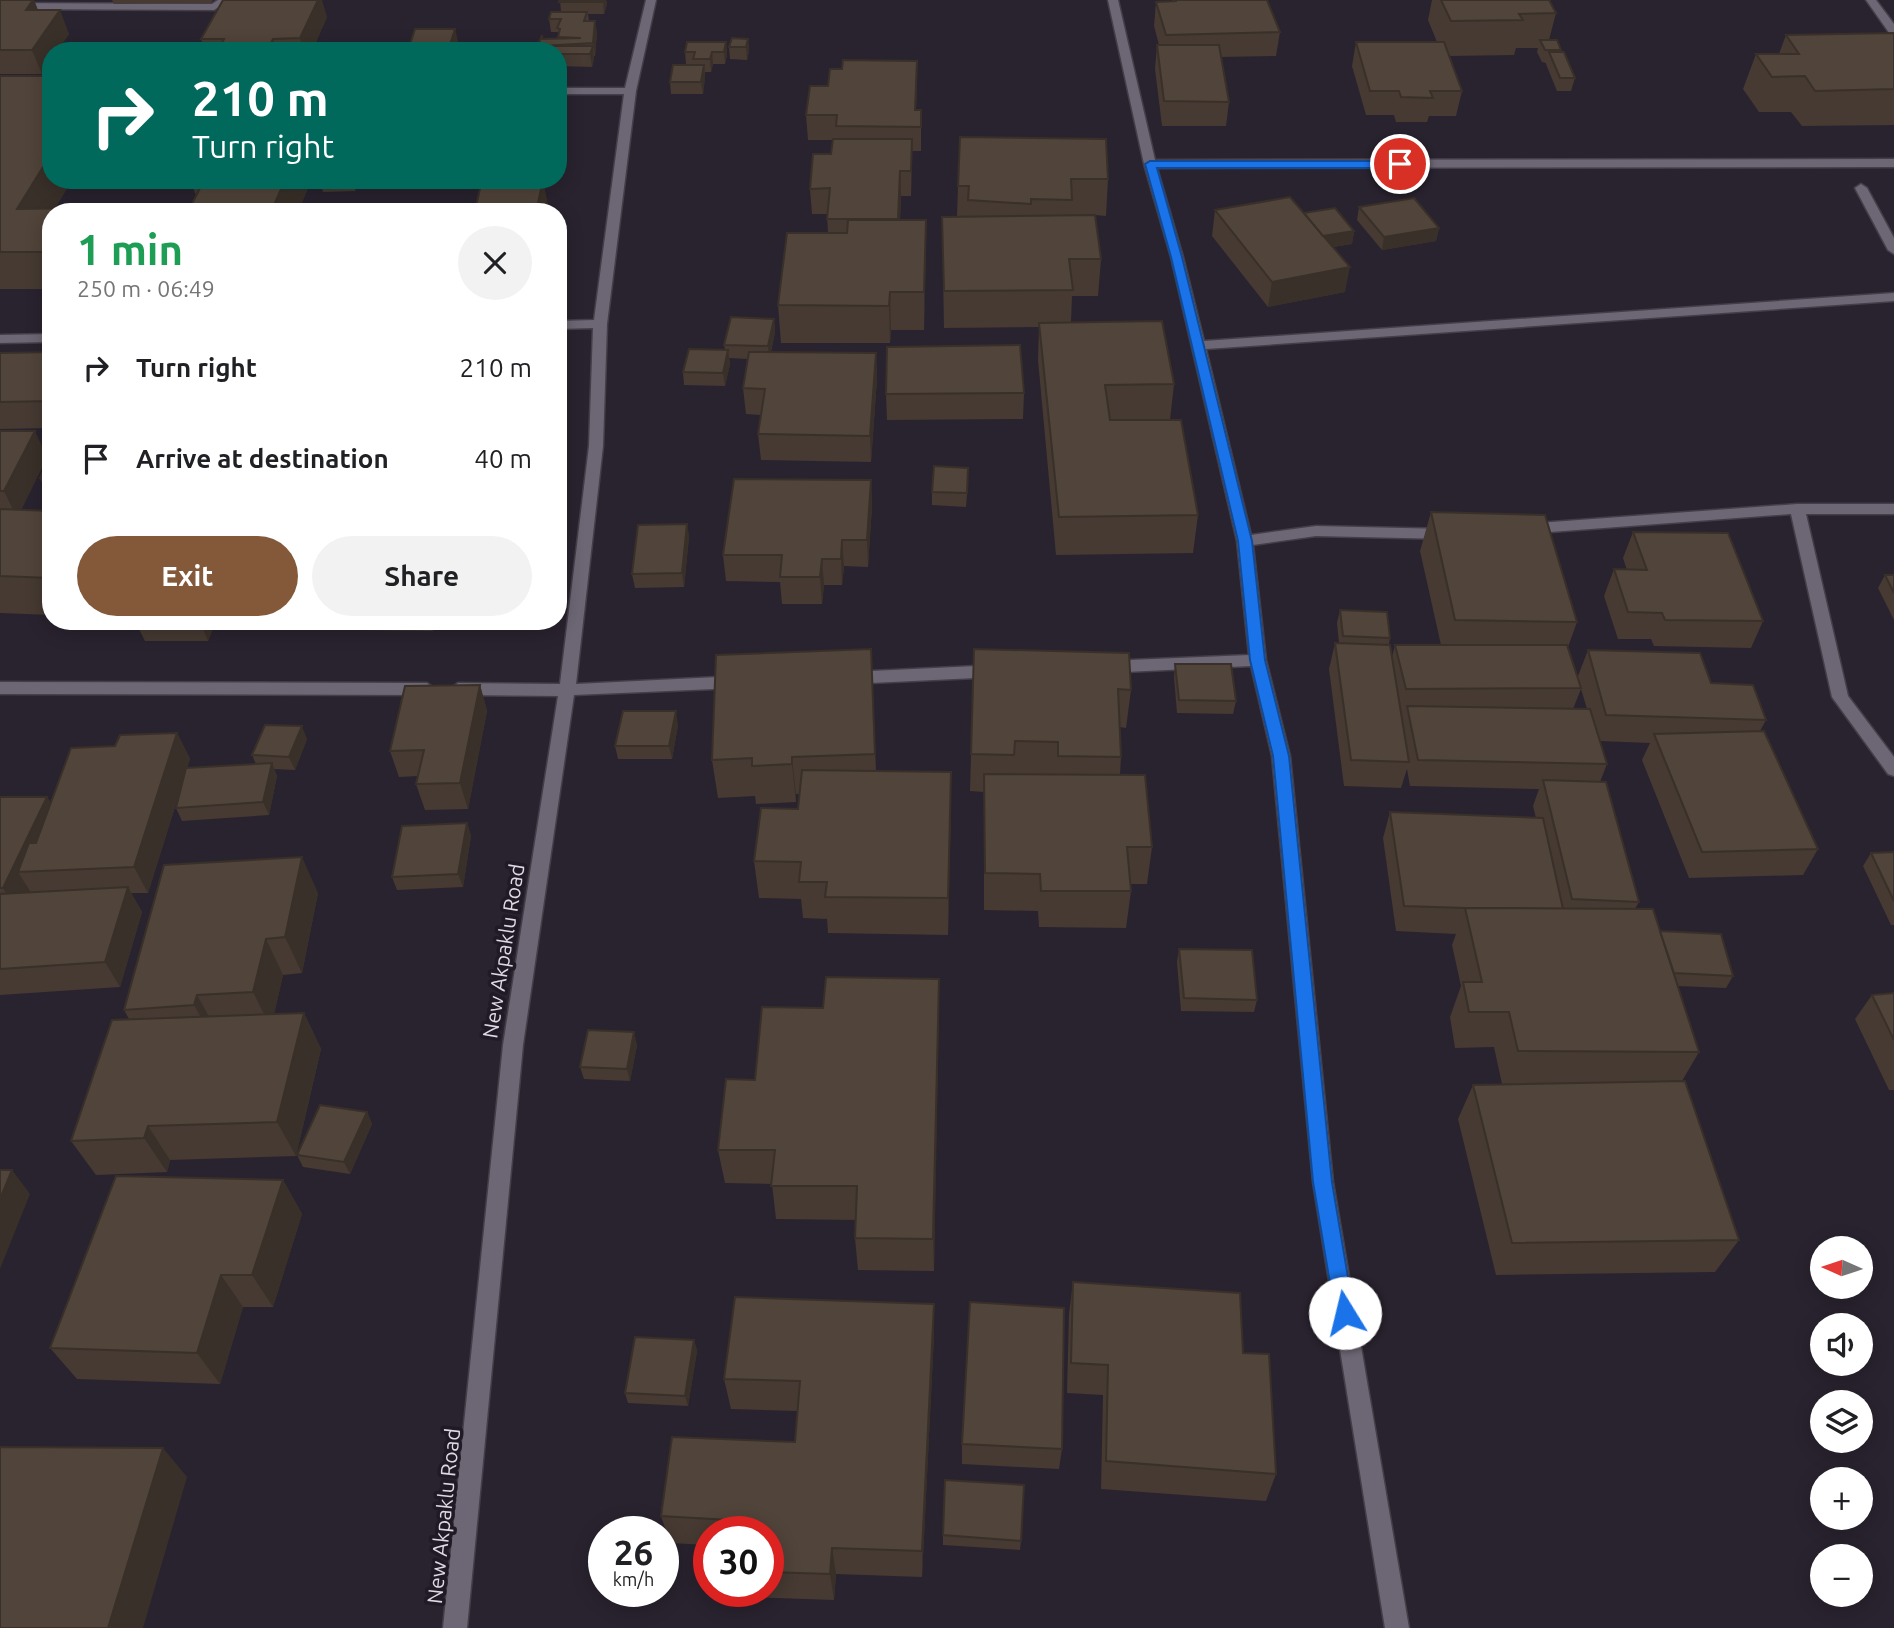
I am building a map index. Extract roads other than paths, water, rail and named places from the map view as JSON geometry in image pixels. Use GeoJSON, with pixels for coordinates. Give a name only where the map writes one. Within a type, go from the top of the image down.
{"type":"FeatureCollection","features":[{"type":"Feature","properties":{"kind":"street"},"geometry":{"type":"LineString","coordinates":[[0,6],[214,7],[225,0]]}},
{"type":"Feature","properties":{"kind":"street","name":"New Akpaklu Road"},"geometry":{"type":"LineString","coordinates":[[455,1628],[513,1045],[567,690],[596,446],[600,324],[630,91],[651,0]]}},
{"type":"Feature","properties":{"kind":"street"},"geometry":{"type":"LineString","coordinates":[[1113,0],[1150,164],[1198,345],[1245,541],[1258,660],[1281,756],[1323,1182],[1397,1628]]}},
{"type":"Feature","properties":{"kind":"street"},"geometry":{"type":"LineString","coordinates":[[1871,0],[1894,32]]}},
{"type":"Feature","properties":{"kind":"street"},"geometry":{"type":"LineString","coordinates":[[567,91],[630,91]]}},
{"type":"Feature","properties":{"kind":"street"},"geometry":{"type":"LineString","coordinates":[[1150,164],[1894,163]]}},
{"type":"Feature","properties":{"kind":"street"},"geometry":{"type":"LineString","coordinates":[[1861,188],[1894,250]]}},
{"type":"Feature","properties":{"kind":"street"},"geometry":{"type":"LineString","coordinates":[[1198,345],[1894,297]]}},
{"type":"Feature","properties":{"kind":"street"},"geometry":{"type":"LineString","coordinates":[[567,325],[600,324]]}},
{"type":"Feature","properties":{"kind":"street"},"geometry":{"type":"LineString","coordinates":[[0,340],[42,338]]}},
{"type":"Feature","properties":{"kind":"street"},"geometry":{"type":"LineString","coordinates":[[1797,509],[1840,698],[1894,770]]}},
{"type":"Feature","properties":{"kind":"street"},"geometry":{"type":"LineString","coordinates":[[1508,530],[1797,509],[1894,509]]}},
{"type":"Feature","properties":{"kind":"street"},"geometry":{"type":"LineString","coordinates":[[1245,541],[1316,531],[1467,533]]}},
{"type":"Feature","properties":{"kind":"street"},"geometry":{"type":"LineString","coordinates":[[1092,667],[1258,660]]}},
{"type":"Feature","properties":{"kind":"street"},"geometry":{"type":"LineString","coordinates":[[830,678],[1009,671]]}},
{"type":"Feature","properties":{"kind":"street"},"geometry":{"type":"LineString","coordinates":[[0,688],[567,690],[760,681]]}}]}
